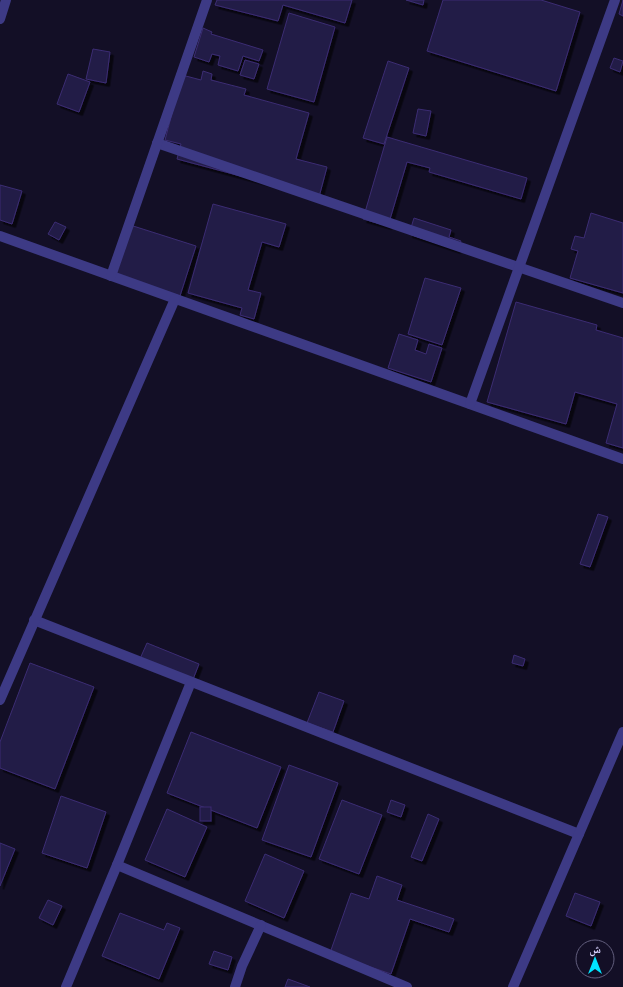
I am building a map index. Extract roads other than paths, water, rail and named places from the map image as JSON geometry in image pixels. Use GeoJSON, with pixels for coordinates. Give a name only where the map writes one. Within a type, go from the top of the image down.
{"type":"FeatureCollection","features":[{"type":"Feature","properties":{"kind":"lane"},"geometry":{"type":"LineString","coordinates":[[0,19],[6,0]]}},
{"type":"Feature","properties":{"kind":"lane"},"geometry":{"type":"LineString","coordinates":[[111,276],[207,0]]}},
{"type":"Feature","properties":{"kind":"lane"},"geometry":{"type":"LineString","coordinates":[[470,404],[615,0]]}},
{"type":"Feature","properties":{"kind":"lane"},"geometry":{"type":"LineString","coordinates":[[157,143],[623,303]]}},
{"type":"Feature","properties":{"kind":"lane"},"geometry":{"type":"LineString","coordinates":[[0,236],[623,459]]}},
{"type":"Feature","properties":{"kind":"lane"},"geometry":{"type":"LineString","coordinates":[[0,700],[175,299]]}},
{"type":"Feature","properties":{"kind":"lane"},"geometry":{"type":"LineString","coordinates":[[34,620],[579,834]]}},
{"type":"Feature","properties":{"kind":"lane"},"geometry":{"type":"LineString","coordinates":[[66,987],[191,682]]}},
{"type":"Feature","properties":{"kind":"lane"},"geometry":{"type":"LineString","coordinates":[[513,987],[623,732]]}},
{"type":"Feature","properties":{"kind":"lane"},"geometry":{"type":"LineString","coordinates":[[117,865],[407,987]]}},
{"type":"Feature","properties":{"kind":"lane"},"geometry":{"type":"LineString","coordinates":[[235,987],[242,966],[261,925]]}}]}
